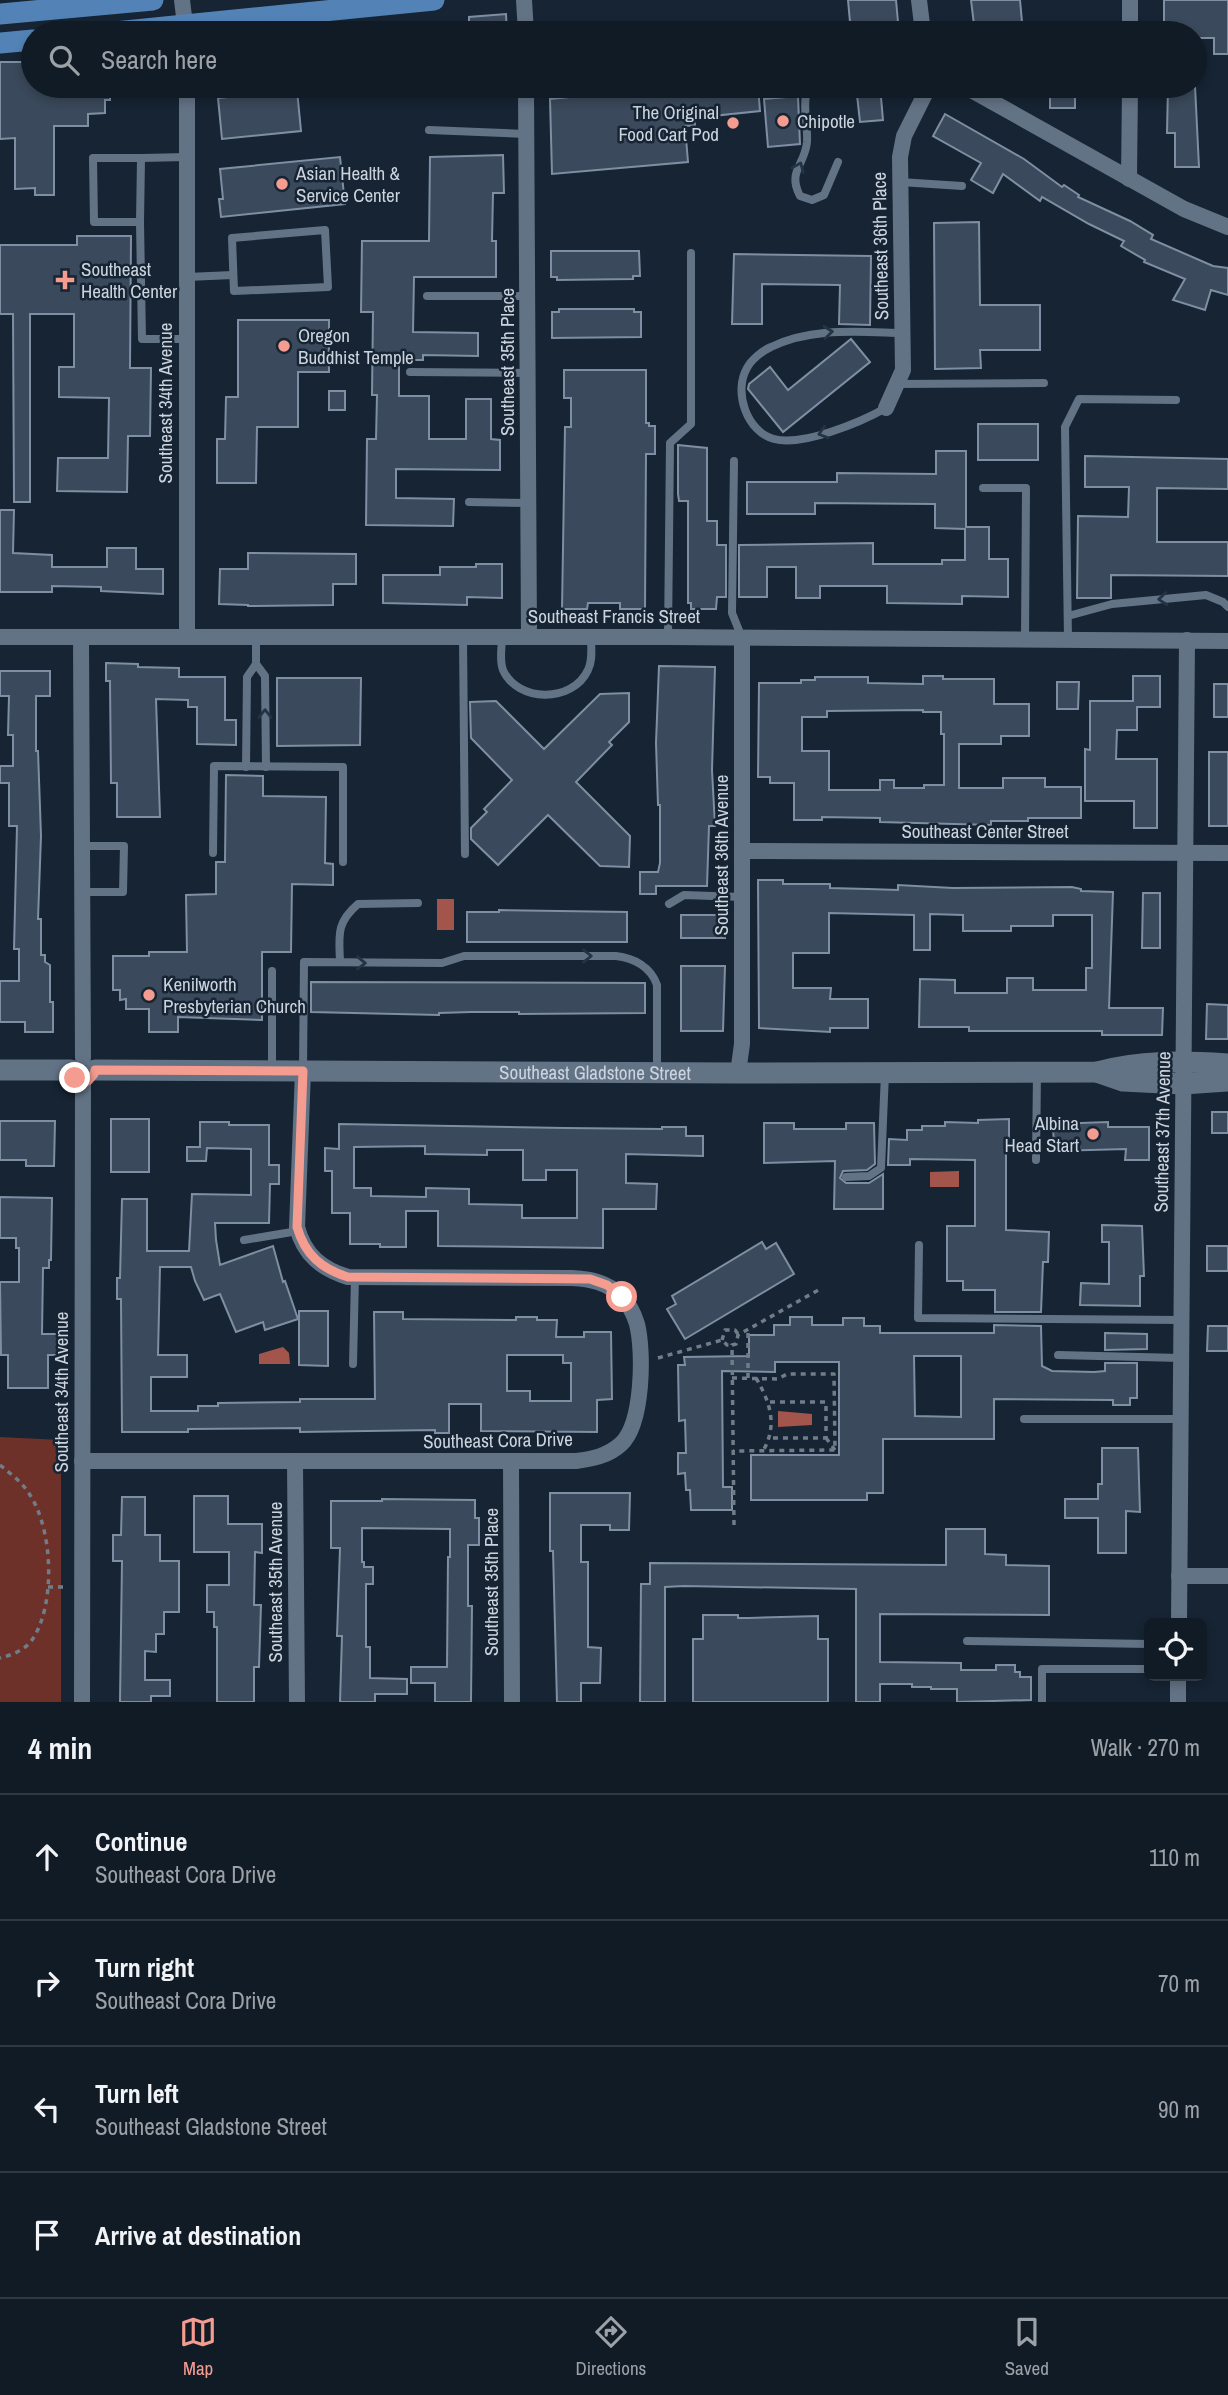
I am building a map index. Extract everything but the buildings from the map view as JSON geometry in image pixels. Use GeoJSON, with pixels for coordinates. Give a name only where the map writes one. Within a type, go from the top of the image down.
{"type":"FeatureCollection","features":[{"type":"Feature","properties":{"kind":"main road"},"geometry":{"type":"LineString","coordinates":[[0,14],[153,0]]}},
{"type":"Feature","properties":{"kind":"main road"},"geometry":{"type":"LineString","coordinates":[[255,21],[435,0]]}},
{"type":"Feature","properties":{"kind":"main road"},"geometry":{"type":"LineString","coordinates":[[0,43],[21,41]]}},
{"type":"Feature","properties":{"kind":"street"},"geometry":{"type":"LineString","coordinates":[[182,0],[185,21]]}},
{"type":"Feature","properties":{"kind":"street"},"geometry":{"type":"LineString","coordinates":[[524,0],[525,21]]}},
{"type":"Feature","properties":{"kind":"street"},"geometry":{"type":"LineString","coordinates":[[919,0],[922,21]]}},
{"type":"Feature","properties":{"kind":"street"},"geometry":{"type":"LineString","coordinates":[[1130,0],[1130,21]]}},
{"type":"Feature","properties":{"kind":"street","name":"Southeast 34th Avenue"},"geometry":{"type":"LineString","coordinates":[[187,98],[187,637]]}},
{"type":"Feature","properties":{"kind":"street","name":"Southeast 35th Place"},"geometry":{"type":"LineString","coordinates":[[526,98],[529,637]]}},
{"type":"Feature","properties":{"kind":"street","name":"Southeast 36th Place"},"geometry":{"type":"LineString","coordinates":[[886,408],[903,370],[900,157],[904,136],[923,98]]}},
{"type":"Feature","properties":{"kind":"street"},"geometry":{"type":"LineString","coordinates":[[985,98],[1184,209],[1228,227]]}},
{"type":"Feature","properties":{"kind":"street"},"geometry":{"type":"LineString","coordinates":[[1129,179],[1130,98]]}},
{"type":"Feature","properties":{"kind":"street","name":"Southeast Francis Street"},"geometry":{"type":"LineString","coordinates":[[0,637],[668,637],[1228,641]]}},
{"type":"Feature","properties":{"kind":"street","name":"Southeast 34th Avenue"},"geometry":{"type":"LineString","coordinates":[[81,637],[82,1702]]}},
{"type":"Feature","properties":{"kind":"street","name":"Southeast 36th Avenue"},"geometry":{"type":"LineString","coordinates":[[738,1073],[742,1044],[742,638]]}},
{"type":"Feature","properties":{"kind":"street","name":"Southeast 37th Avenue"},"geometry":{"type":"LineString","coordinates":[[1179,1618],[1187,640]]}},
{"type":"Feature","properties":{"kind":"street","name":"Southeast Center Street"},"geometry":{"type":"LineString","coordinates":[[742,851],[1228,853]]}},
{"type":"Feature","properties":{"kind":"street","name":"Southeast Gladstone Street"},"geometry":{"type":"LineString","coordinates":[[0,1070],[1097,1072],[1124,1064],[1184,1061],[1228,1064]]}},
{"type":"Feature","properties":{"kind":"street"},"geometry":{"type":"LineString","coordinates":[[298,1231],[303,1071]]}},
{"type":"Feature","properties":{"kind":"street","name":"Southeast Gladstone Street"},"geometry":{"type":"LineString","coordinates":[[1097,1072],[1123,1081],[1183,1084],[1228,1081]]}},
{"type":"Feature","properties":{"kind":"street","name":"Southeast Cora Drive"},"geometry":{"type":"LineString","coordinates":[[82,1461],[576,1461],[610,1452],[623,1443],[631,1430],[639,1399],[639,1342],[632,1312],[622,1297],[607,1285],[590,1279],[355,1277],[334,1273],[319,1264],[310,1255],[298,1231]]}},
{"type":"Feature","properties":{"kind":"street","name":"Southeast 35th Avenue"},"geometry":{"type":"LineString","coordinates":[[295,1462],[297,1702]]}},
{"type":"Feature","properties":{"kind":"street","name":"Southeast 35th Place"},"geometry":{"type":"LineString","coordinates":[[511,1462],[512,1702]]}},
{"type":"Feature","properties":{"kind":"street"},"geometry":{"type":"LineString","coordinates":[[1179,1576],[1228,1576]]}},
{"type":"Feature","properties":{"kind":"street"},"geometry":{"type":"LineString","coordinates":[[1178,1681],[1178,1702]]}},
{"type":"Feature","properties":{"kind":"lane"},"geometry":{"type":"LineString","coordinates":[[805,98],[806,146],[803,159],[794,174],[795,186],[800,195],[811,200],[824,195],[838,162]]}},
{"type":"Feature","properties":{"kind":"lane"},"geometry":{"type":"LineString","coordinates":[[429,130],[526,134]]}},
{"type":"Feature","properties":{"kind":"lane"},"geometry":{"type":"LineString","coordinates":[[140,222],[94,222],[93,158],[187,157]]}},
{"type":"Feature","properties":{"kind":"lane"},"geometry":{"type":"LineString","coordinates":[[141,158],[142,339],[186,339]]}},
{"type":"Feature","properties":{"kind":"lane"},"geometry":{"type":"LineString","coordinates":[[900,182],[962,186]]}},
{"type":"Feature","properties":{"kind":"lane"},"geometry":{"type":"LineString","coordinates":[[325,230],[328,287],[234,291],[233,275],[232,238],[325,230]]}},
{"type":"Feature","properties":{"kind":"lane"},"geometry":{"type":"LineString","coordinates":[[668,637],[670,443],[691,424],[691,253]]}},
{"type":"Feature","properties":{"kind":"lane"},"geometry":{"type":"LineString","coordinates":[[186,277],[233,275]]}},
{"type":"Feature","properties":{"kind":"lane"},"geometry":{"type":"LineString","coordinates":[[427,296],[527,296]]}},
{"type":"Feature","properties":{"kind":"lane"},"geometry":{"type":"LineString","coordinates":[[886,408],[860,422],[786,442],[771,439],[750,422],[742,386],[746,369],[755,358],[770,348],[789,341],[824,332],[903,333]]}},
{"type":"Feature","properties":{"kind":"lane"},"geometry":{"type":"LineString","coordinates":[[410,372],[528,373]]}},
{"type":"Feature","properties":{"kind":"lane"},"geometry":{"type":"LineString","coordinates":[[897,384],[1044,383]]}},
{"type":"Feature","properties":{"kind":"lane"},"geometry":{"type":"LineString","coordinates":[[1068,640],[1065,427],[1079,399],[1176,400]]}},
{"type":"Feature","properties":{"kind":"lane"},"geometry":{"type":"LineString","coordinates":[[734,461],[732,613],[742,638]]}},
{"type":"Feature","properties":{"kind":"lane"},"geometry":{"type":"LineString","coordinates":[[983,488],[1026,488],[1025,639]]}},
{"type":"Feature","properties":{"kind":"lane"},"geometry":{"type":"LineString","coordinates":[[468,502],[529,503]]}},
{"type":"Feature","properties":{"kind":"lane"},"geometry":{"type":"LineString","coordinates":[[1068,616],[1112,604],[1206,595],[1228,607]]}},
{"type":"Feature","properties":{"kind":"lane"},"geometry":{"type":"LineString","coordinates":[[246,767],[247,677],[256,664],[256,637]]}},
{"type":"Feature","properties":{"kind":"lane"},"geometry":{"type":"LineString","coordinates":[[463,637],[465,854]]}},
{"type":"Feature","properties":{"kind":"lane"},"geometry":{"type":"LineString","coordinates":[[502,637],[501,662],[508,677],[529,692],[543,695],[568,692],[582,679],[591,662],[591,637]]}},
{"type":"Feature","properties":{"kind":"lane"},"geometry":{"type":"LineString","coordinates":[[256,664],[265,676],[266,767]]}},
{"type":"Feature","properties":{"kind":"lane"},"geometry":{"type":"LineString","coordinates":[[213,853],[214,766],[343,767],[343,863]]}},
{"type":"Feature","properties":{"kind":"lane"},"geometry":{"type":"LineString","coordinates":[[82,846],[124,846],[123,892],[83,892]]}},
{"type":"Feature","properties":{"kind":"lane"},"geometry":{"type":"LineString","coordinates":[[669,904],[684,895],[742,897]]}},
{"type":"Feature","properties":{"kind":"lane"},"geometry":{"type":"LineString","coordinates":[[340,962],[339,936],[345,916],[358,904],[418,903]]}},
{"type":"Feature","properties":{"kind":"lane"},"geometry":{"type":"LineString","coordinates":[[303,1071],[304,962],[442,963],[464,956],[630,958],[643,966],[657,985],[657,1072]]}},
{"type":"Feature","properties":{"kind":"lane"},"geometry":{"type":"LineString","coordinates":[[272,971],[272,1071]]}},
{"type":"Feature","properties":{"kind":"lane"},"geometry":{"type":"LineString","coordinates":[[1036,1160],[1037,1072]]}},
{"type":"Feature","properties":{"kind":"lane"},"geometry":{"type":"LineString","coordinates":[[846,1177],[869,1176],[881,1168],[885,1073]]}},
{"type":"Feature","properties":{"kind":"lane"},"geometry":{"type":"LineString","coordinates":[[244,1240],[298,1231]]}},
{"type":"Feature","properties":{"kind":"lane"},"geometry":{"type":"LineString","coordinates":[[919,1245],[918,1318],[1181,1320]]}},
{"type":"Feature","properties":{"kind":"lane"},"geometry":{"type":"LineString","coordinates":[[353,1364],[355,1277]]}},
{"type":"Feature","properties":{"kind":"lane"},"geometry":{"type":"LineString","coordinates":[[1058,1355],[1181,1358]]}},
{"type":"Feature","properties":{"kind":"lane"},"geometry":{"type":"LineString","coordinates":[[1024,1419],[1180,1419]]}},
{"type":"Feature","properties":{"kind":"lane"},"geometry":{"type":"LineString","coordinates":[[967,1641],[1144,1644]]}},
{"type":"Feature","properties":{"kind":"lane"},"geometry":{"type":"LineString","coordinates":[[1042,1702],[1042,1669],[1144,1669]]}},
{"type":"Feature","properties":{"kind":"path"},"geometry":{"type":"LineString","coordinates":[[738,1335],[822,1288]]}},
{"type":"Feature","properties":{"kind":"path"},"geometry":{"type":"LineString","coordinates":[[725,1330],[735,1330],[738,1335],[736,1344],[727,1345],[722,1339],[725,1330]]}},
{"type":"Feature","properties":{"kind":"path"},"geometry":{"type":"LineString","coordinates":[[748,1331],[748,1378]]}},
{"type":"Feature","properties":{"kind":"path"},"geometry":{"type":"LineString","coordinates":[[639,1364],[722,1339]]}},
{"type":"Feature","properties":{"kind":"path"},"geometry":{"type":"LineString","coordinates":[[732,1345],[734,1525]]}},
{"type":"Feature","properties":{"kind":"path"},"geometry":{"type":"LineString","coordinates":[[732,1378],[778,1379],[787,1374],[834,1374],[835,1450]]}},
{"type":"Feature","properties":{"kind":"path"},"geometry":{"type":"LineString","coordinates":[[756,1378],[770,1402],[770,1438],[763,1451]]}},
{"type":"Feature","properties":{"kind":"path"},"geometry":{"type":"LineString","coordinates":[[834,1391],[826,1402],[826,1438],[835,1450]]}},
{"type":"Feature","properties":{"kind":"path"},"geometry":{"type":"LineString","coordinates":[[770,1402],[826,1402]]}},
{"type":"Feature","properties":{"kind":"path"},"geometry":{"type":"LineString","coordinates":[[770,1438],[826,1438]]}},
{"type":"Feature","properties":{"kind":"path"},"geometry":{"type":"LineString","coordinates":[[733,1451],[835,1450]]}},
{"type":"Feature","properties":{"kind":"path"},"geometry":{"type":"LineString","coordinates":[[0,1465],[30,1495],[42,1521],[48,1575],[45,1610],[31,1642],[21,1650],[0,1658]]}},
{"type":"Feature","properties":{"kind":"shaded area"},"geometry":{"type":"Polygon","coordinates":[[[437,899],[454,899],[454,930],[437,930],[437,899]]]}},
{"type":"Feature","properties":{"kind":"shaded area"},"geometry":{"type":"Polygon","coordinates":[[[959,1171],[959,1187],[930,1187],[930,1172],[959,1171]]]}},
{"type":"Feature","properties":{"kind":"shaded area"},"geometry":{"type":"Polygon","coordinates":[[[283,1347],[289,1353],[290,1364],[259,1364],[259,1354],[283,1347]]]}},
{"type":"Feature","properties":{"kind":"shaded area"},"geometry":{"type":"Polygon","coordinates":[[[778,1411],[812,1414],[812,1425],[778,1427],[778,1411]]]}},
{"type":"Feature","properties":{"kind":"shaded area"},"geometry":{"type":"Polygon","coordinates":[[[0,1437],[61,1440],[61,1702],[0,1702],[0,1437]]]}},
{"type":"Feature","properties":{"kind":"place","name":"Chipotle"},"geometry":{"type":"Point","coordinates":[783,121]}},
{"type":"Feature","properties":{"kind":"place","name":"The Original Food Cart Pod"},"geometry":{"type":"Point","coordinates":[733,123]}},
{"type":"Feature","properties":{"kind":"place","name":"Asian Health & Service Center"},"geometry":{"type":"Point","coordinates":[282,184]}},
{"type":"Feature","properties":{"kind":"place","name":"Southeast Health Center"},"geometry":{"type":"Point","coordinates":[65,280]}},
{"type":"Feature","properties":{"kind":"place","name":"Oregon Buddhist Temple"},"geometry":{"type":"Point","coordinates":[284,346]}},
{"type":"Feature","properties":{"kind":"place","name":"Kenilworth Presbyterian Church"},"geometry":{"type":"Point","coordinates":[149,995]}},
{"type":"Feature","properties":{"kind":"place","name":"Albina Head Start"},"geometry":{"type":"Point","coordinates":[1093,1134]}},
{"type":"Feature","properties":{"kind":"route"},"geometry":{"type":"LineString","coordinates":[[75,1078],[88,1081],[95,1070],[303,1071],[297,1227],[301,1240],[319,1264],[348,1277],[590,1279],[607,1285],[622,1297]]}}]}
